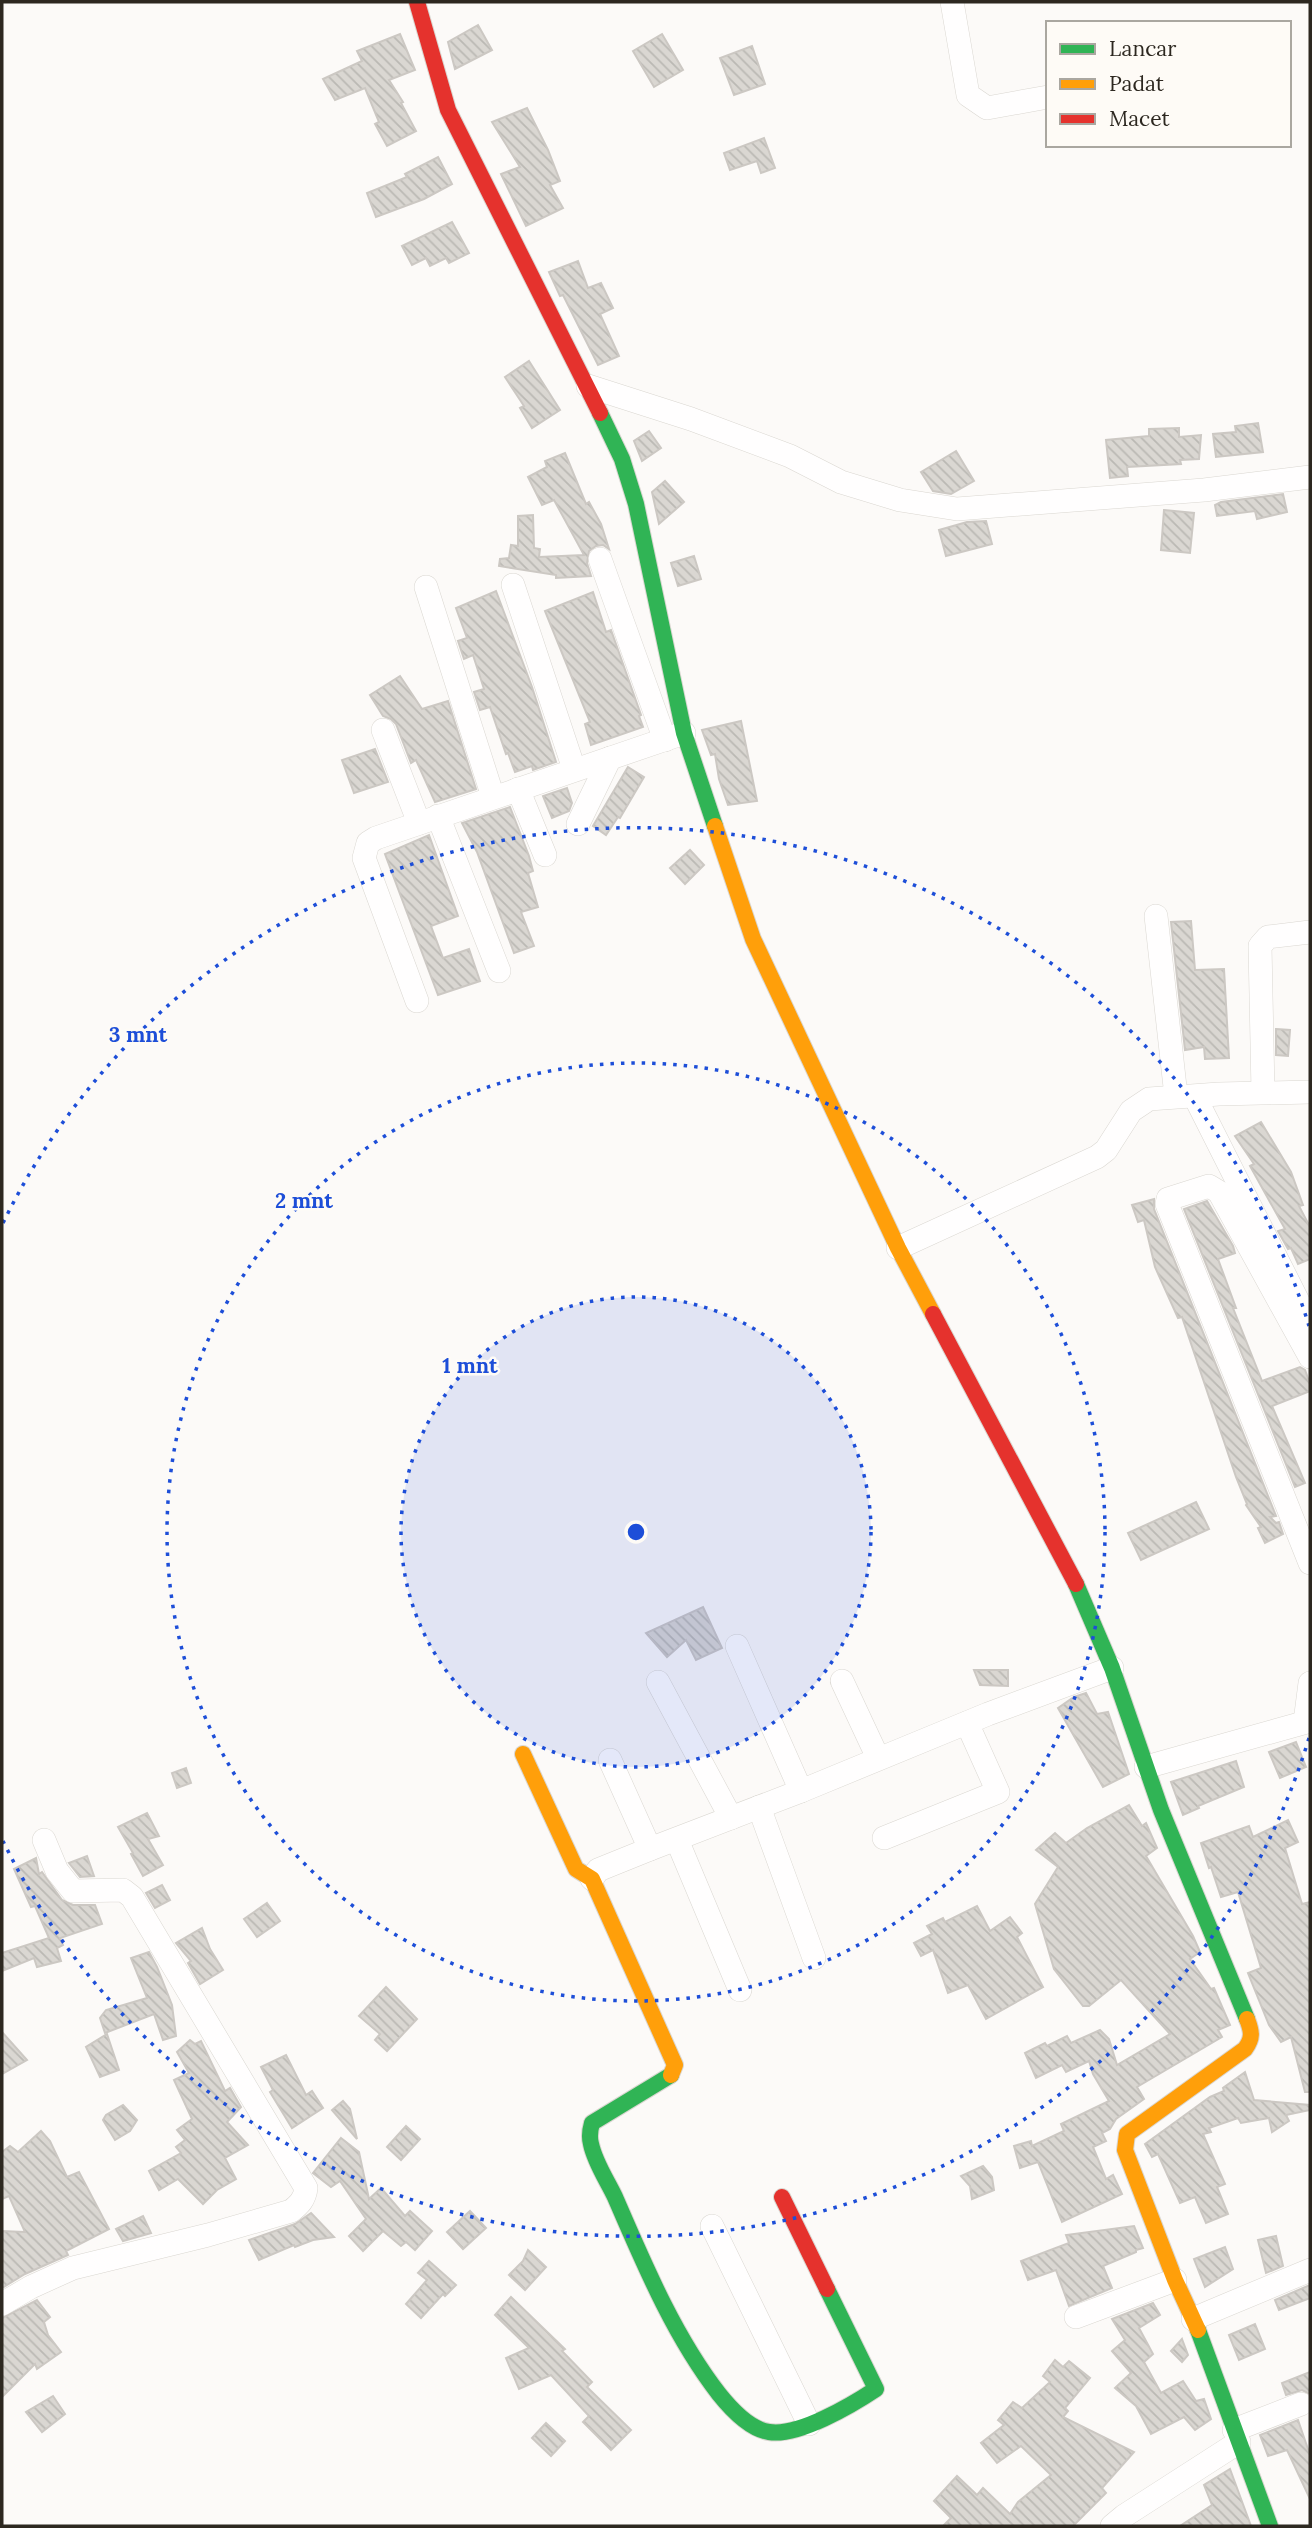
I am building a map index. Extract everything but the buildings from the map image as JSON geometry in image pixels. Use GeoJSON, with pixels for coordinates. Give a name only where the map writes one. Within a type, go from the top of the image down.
{"type":"FeatureCollection","features":[{"type":"Feature","properties":{"kind":"street"},"geometry":{"type":"LineString","coordinates":[[417,2],[448,110],[622,459],[636,505],[675,736]]}},
{"type":"Feature","properties":{"kind":"street"},"geometry":{"type":"LineString","coordinates":[[952,2],[968,95],[988,108],[1046,97]]}},
{"type":"Feature","properties":{"kind":"street"},"geometry":{"type":"LineString","coordinates":[[587,386],[691,419],[790,456],[841,482],[900,500],[957,509],[1204,491],[1310,477]]}},
{"type":"Feature","properties":{"kind":"street"},"geometry":{"type":"LineString","coordinates":[[600,559],[675,736],[753,939],[898,1248],[1071,1573],[1112,1668],[1161,1810],[1252,2031],[1251,2040],[1245,2049],[1127,2134],[1125,2150],[1175,2280],[1193,2319],[1270,2526]]}},
{"type":"Feature","properties":{"kind":"street"},"geometry":{"type":"LineString","coordinates":[[513,585],[574,769]]}},
{"type":"Feature","properties":{"kind":"street"},"geometry":{"type":"LineString","coordinates":[[426,587],[493,797]]}},
{"type":"Feature","properties":{"kind":"street"},"geometry":{"type":"LineString","coordinates":[[383,730],[499,971]]}},
{"type":"Feature","properties":{"kind":"street"},"geometry":{"type":"LineString","coordinates":[[418,1001],[363,858],[368,844],[376,838],[675,736]]}},
{"type":"Feature","properties":{"kind":"street"},"geometry":{"type":"LineString","coordinates":[[578,824],[610,758]]}},
{"type":"Feature","properties":{"kind":"street"},"geometry":{"type":"LineString","coordinates":[[518,789],[545,855]]}},
{"type":"Feature","properties":{"kind":"street"},"geometry":{"type":"LineString","coordinates":[[1156,916],[1186,1096],[1310,1325]]}},
{"type":"Feature","properties":{"kind":"street"},"geometry":{"type":"LineString","coordinates":[[1263,1092],[1259,946],[1268,937],[1310,932]]}},
{"type":"Feature","properties":{"kind":"street"},"geometry":{"type":"LineString","coordinates":[[898,1248],[1097,1157],[1106,1150],[1122,1122],[1140,1103],[1149,1099],[1263,1092],[1308,1097]]}},
{"type":"Feature","properties":{"kind":"street"},"geometry":{"type":"LineString","coordinates":[[1310,1357],[1219,1192],[1209,1186],[1168,1199],[1167,1204],[1310,1563]]}},
{"type":"Feature","properties":{"kind":"street"},"geometry":{"type":"LineString","coordinates":[[737,1646],[801,1791]]}},
{"type":"Feature","properties":{"kind":"street"},"geometry":{"type":"LineString","coordinates":[[592,1879],[598,1870],[1112,1668]]}},
{"type":"Feature","properties":{"kind":"street"},"geometry":{"type":"LineString","coordinates":[[842,1681],[878,1758]]}},
{"type":"Feature","properties":{"kind":"street"},"geometry":{"type":"LineString","coordinates":[[658,1682],[731,1818]]}},
{"type":"Feature","properties":{"kind":"street"},"geometry":{"type":"LineString","coordinates":[[1146,1767],[1308,1722],[1310,1683]]}},
{"type":"Feature","properties":{"kind":"street"},"geometry":{"type":"LineString","coordinates":[[884,1838],[998,1792],[967,1723]]}},
{"type":"Feature","properties":{"kind":"street"},"geometry":{"type":"LineString","coordinates":[[523,1754],[576,1869],[592,1879],[675,2065],[671,2075],[592,2123],[590,2141],[629,2231],[670,2312],[713,2387],[742,2418],[754,2426],[770,2432],[787,2433],[876,2389],[782,2197]]}},
{"type":"Feature","properties":{"kind":"street"},"geometry":{"type":"LineString","coordinates":[[611,1760],[650,1849]]}},
{"type":"Feature","properties":{"kind":"street"},"geometry":{"type":"LineString","coordinates":[[759,1807],[814,1958]]}},
{"type":"Feature","properties":{"kind":"street"},"geometry":{"type":"LineString","coordinates":[[2,2304],[73,2268],[291,2211],[298,2206],[306,2188],[132,1897],[123,1890],[73,1892],[57,1871],[44,1840]]}},
{"type":"Feature","properties":{"kind":"street"},"geometry":{"type":"LineString","coordinates":[[677,1840],[740,1990]]}},
{"type":"Feature","properties":{"kind":"street"},"geometry":{"type":"LineString","coordinates":[[712,2226],[809,2424]]}},
{"type":"Feature","properties":{"kind":"street"},"geometry":{"type":"LineString","coordinates":[[1193,2319],[1310,2270]]}},
{"type":"Feature","properties":{"kind":"street"},"geometry":{"type":"LineString","coordinates":[[1076,2317],[1175,2280]]}},
{"type":"Feature","properties":{"kind":"street"},"geometry":{"type":"LineString","coordinates":[[1112,2526],[1237,2436],[1301,2404]]}},
{"type":"Feature","properties":{"kind":"traffic: fast"},"geometry":{"type":"LineString","coordinates":[[600,413],[622,459],[636,504],[684,733],[715,826]]}},
{"type":"Feature","properties":{"kind":"traffic: fast"},"geometry":{"type":"LineString","coordinates":[[1076,1584],[1112,1668],[1161,1810],[1247,2019]]}},
{"type":"Feature","properties":{"kind":"traffic: fast"},"geometry":{"type":"LineString","coordinates":[[671,2075],[592,2123],[591,2144],[598,2165],[674,2324],[703,2372],[724,2400],[754,2427],[769,2432],[795,2430],[839,2411],[876,2389],[827,2289]]}},
{"type":"Feature","properties":{"kind":"traffic: fast"},"geometry":{"type":"LineString","coordinates":[[1198,2330],[1270,2526]]}},
{"type":"Feature","properties":{"kind":"traffic: slow"},"geometry":{"type":"LineString","coordinates":[[715,826],[753,939],[898,1248],[933,1314]]}},
{"type":"Feature","properties":{"kind":"traffic: slow"},"geometry":{"type":"LineString","coordinates":[[523,1754],[576,1869],[592,1879],[675,2065],[671,2075]]}},
{"type":"Feature","properties":{"kind":"traffic: slow"},"geometry":{"type":"LineString","coordinates":[[1198,2330],[1175,2280],[1125,2150],[1127,2134],[1245,2049],[1251,2035],[1247,2019]]}},
{"type":"Feature","properties":{"kind":"traffic: jam"},"geometry":{"type":"LineString","coordinates":[[417,2],[448,110],[600,413]]}},
{"type":"Feature","properties":{"kind":"traffic: jam"},"geometry":{"type":"LineString","coordinates":[[933,1314],[1076,1584]]}},
{"type":"Feature","properties":{"kind":"traffic: jam"},"geometry":{"type":"LineString","coordinates":[[782,2197],[827,2289]]}}]}
